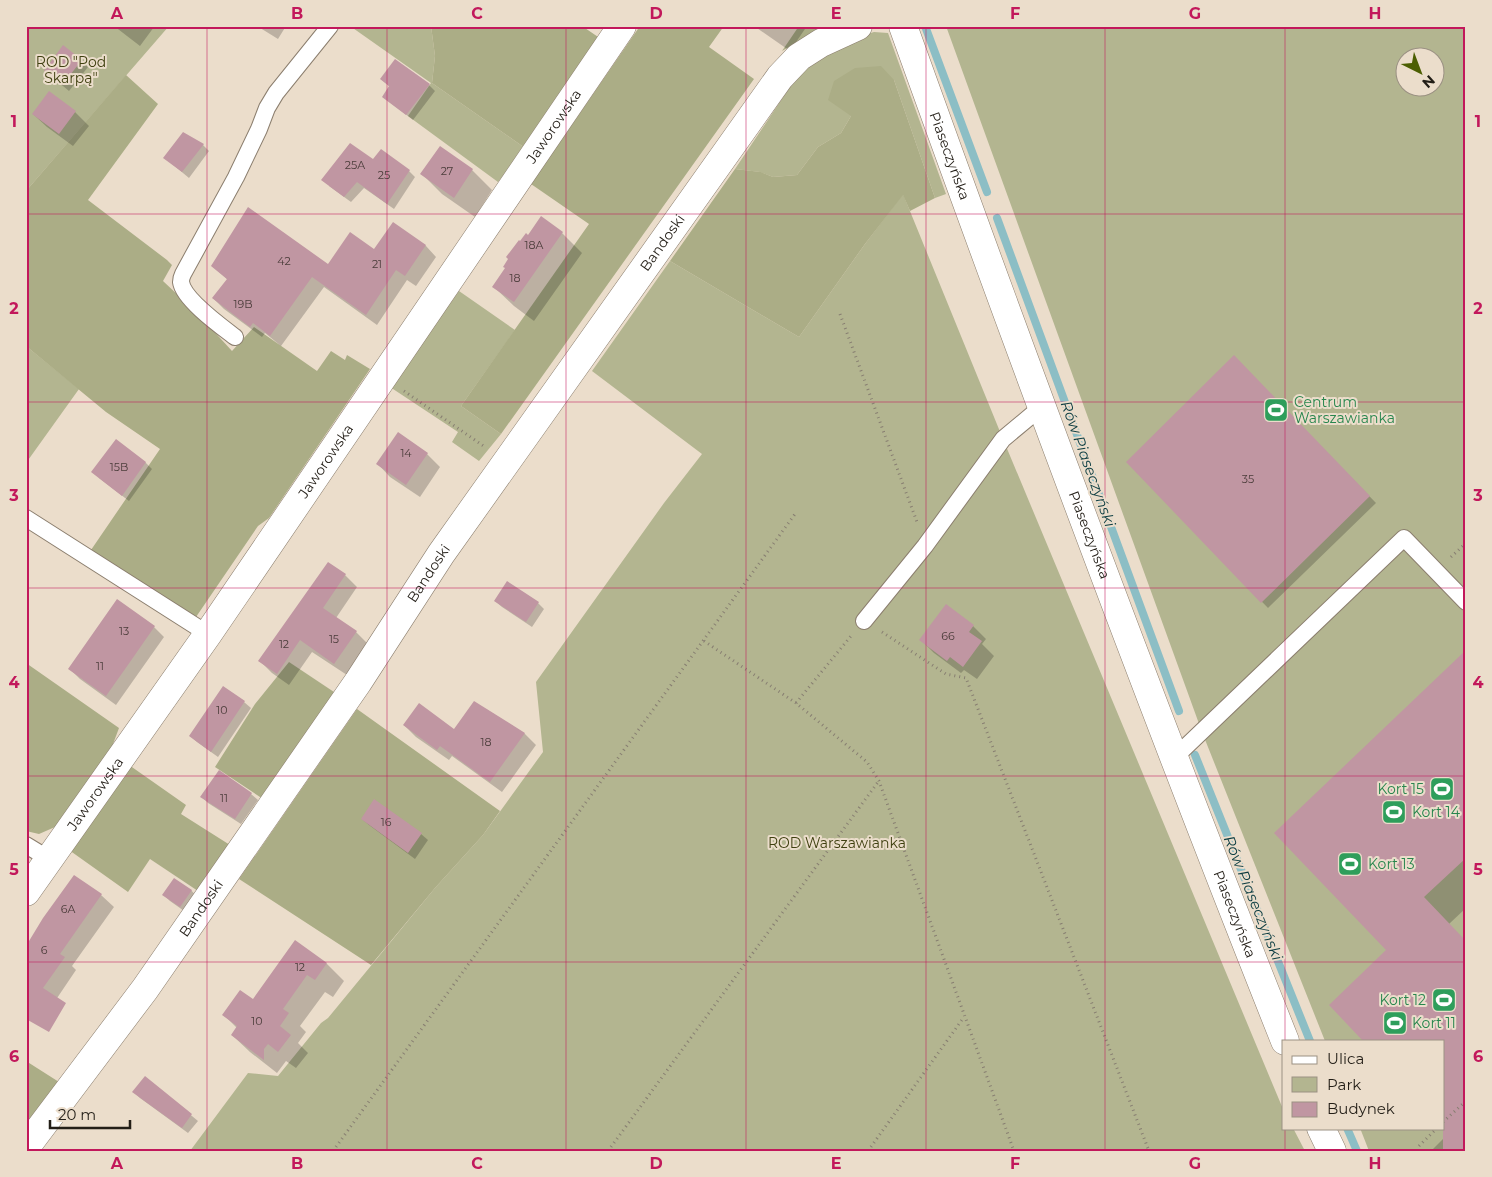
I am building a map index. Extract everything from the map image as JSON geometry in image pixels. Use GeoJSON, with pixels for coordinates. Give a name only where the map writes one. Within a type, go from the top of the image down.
{"type":"FeatureCollection","features":[{"type":"Feature","properties":{"kind":"street","name":"Jaworowska"},"geometry":{"type":"LineString","coordinates":[[26,892],[208,634],[622,26]]}},
{"type":"Feature","properties":{"kind":"street","name":"Bandoski"},"geometry":{"type":"LineString","coordinates":[[26,1147],[151,981],[358,682],[441,554],[780,77],[799,57],[821,43],[858,26]]}},
{"type":"Feature","properties":{"kind":"street","name":"Piaseczyńska"},"geometry":{"type":"LineString","coordinates":[[903,26],[1043,411],[1174,758],[1285,1040]]}},
{"type":"Feature","properties":{"kind":"street"},"geometry":{"type":"LineString","coordinates":[[1322,1130],[1332,1151]]}},
{"type":"Feature","properties":{"kind":"lane"},"geometry":{"type":"LineString","coordinates":[[235,337],[202,312],[184,290],[181,279],[236,177],[267,108],[276,93],[330,26]]}},
{"type":"Feature","properties":{"kind":"lane"},"geometry":{"type":"LineString","coordinates":[[864,621],[925,546],[1003,439],[1033,414],[1043,411]]}},
{"type":"Feature","properties":{"kind":"lane"},"geometry":{"type":"LineString","coordinates":[[26,518],[208,634]]}},
{"type":"Feature","properties":{"kind":"lane"},"geometry":{"type":"LineString","coordinates":[[1174,758],[1404,538],[1466,602]]}},
{"type":"Feature","properties":{"kind":"lane"},"geometry":{"type":"LineString","coordinates":[[26,845],[50,859]]}},
{"type":"Feature","properties":{"kind":"path"},"geometry":{"type":"LineString","coordinates":[[840,314],[925,546]]}},
{"type":"Feature","properties":{"kind":"path"},"geometry":{"type":"LineString","coordinates":[[384,377],[506,462]]}},
{"type":"Feature","properties":{"kind":"path"},"geometry":{"type":"LineString","coordinates":[[333,1151],[795,514]]}},
{"type":"Feature","properties":{"kind":"path"},"geometry":{"type":"LineString","coordinates":[[796,703],[864,621],[946,674],[966,678],[1149,1151]]}},
{"type":"Feature","properties":{"kind":"path"},"geometry":{"type":"LineString","coordinates":[[704,640],[796,703],[867,762],[879,781],[1014,1151]]}},
{"type":"Feature","properties":{"kind":"path"},"geometry":{"type":"LineString","coordinates":[[608,1151],[879,781]]}},
{"type":"Feature","properties":{"kind":"path"},"geometry":{"type":"LineString","coordinates":[[868,1151],[964,1017]]}},
{"type":"Feature","properties":{"kind":"path"},"geometry":{"type":"LineString","coordinates":[[1444,1121],[1466,1100]]}},
{"type":"Feature","properties":{"kind":"path"},"geometry":{"type":"LineString","coordinates":[[1419,1146],[1435,1130]]}},
{"type":"Feature","properties":{"kind":"green space","name":"ROD \"Pod Skarpą\""},"geometry":{"type":"Polygon","coordinates":[[[26,26],[169,26],[26,191],[26,26]]]}},
{"type":"Feature","properties":{"kind":"green space"},"geometry":{"type":"Polygon","coordinates":[[[350,26],[431,26],[435,56],[432,83],[525,148],[498,182],[408,116],[431,83],[350,26]]]}},
{"type":"Feature","properties":{"kind":"green space"},"geometry":{"type":"Polygon","coordinates":[[[431,26],[582,26],[604,41],[525,148],[432,83],[435,56],[431,26]]]}},
{"type":"Feature","properties":{"kind":"green space"},"geometry":{"type":"Polygon","coordinates":[[[640,26],[724,26],[709,47],[754,79],[501,434],[461,406],[589,224],[531,184],[640,26]]]}},
{"type":"Feature","properties":{"kind":"green space"},"geometry":{"type":"Polygon","coordinates":[[[799,26],[831,26],[817,31],[782,51],[799,26]]]}},
{"type":"Feature","properties":{"kind":"green space","name":"Centrum Warszawianka"},"geometry":{"type":"Polygon","coordinates":[[[946,26],[1466,26],[1466,1151],[1369,1151],[1361,1130],[1444,1130],[1444,1040],[1325,1040],[1202,732],[946,26]]]}},
{"type":"Feature","properties":{"kind":"green space"},"geometry":{"type":"Polygon","coordinates":[[[874,32],[888,33],[946,194],[935,198],[894,80],[851,116],[841,133],[818,147],[797,175],[773,177],[760,172],[735,169],[798,75],[822,55],[857,37],[874,32]]]}},
{"type":"Feature","properties":{"kind":"green space"},"geometry":{"type":"Polygon","coordinates":[[[881,66],[894,80],[935,198],[910,211],[903,195],[865,244],[799,337],[670,261],[735,169],[761,172],[773,177],[797,175],[818,147],[841,133],[851,116],[828,100],[834,81],[855,68],[881,66]]]}},
{"type":"Feature","properties":{"kind":"green space"},"geometry":{"type":"Polygon","coordinates":[[[126,75],[158,104],[88,200],[172,265],[163,281],[198,314],[232,351],[254,327],[317,371],[331,351],[345,360],[347,355],[370,369],[269,518],[258,526],[196,617],[91,550],[160,449],[106,412],[26,346],[26,191],[126,75]]]}},
{"type":"Feature","properties":{"kind":"green space","name":"ROD Warszawianka"},"geometry":{"type":"Polygon","coordinates":[[[903,194],[1003,439],[1282,1107],[1282,1130],[1294,1130],[1305,1151],[190,1151],[248,1073],[278,1076],[435,888],[483,835],[543,752],[536,682],[664,503],[702,454],[592,371],[670,261],[799,337],[903,194]]]}},
{"type":"Feature","properties":{"kind":"green space"},"geometry":{"type":"Polygon","coordinates":[[[459,291],[515,330],[461,406],[501,434],[479,461],[452,442],[458,432],[390,387],[459,291]]]}},
{"type":"Feature","properties":{"kind":"green space"},"geometry":{"type":"Polygon","coordinates":[[[26,346],[79,389],[26,463],[26,346]]]}},
{"type":"Feature","properties":{"kind":"green space"},"geometry":{"type":"Polygon","coordinates":[[[289,662],[337,694],[263,799],[215,767],[255,704],[289,662]]]}},
{"type":"Feature","properties":{"kind":"green space"},"geometry":{"type":"Polygon","coordinates":[[[26,663],[119,728],[110,752],[55,827],[39,834],[26,831],[26,663]]]}},
{"type":"Feature","properties":{"kind":"green space"},"geometry":{"type":"Polygon","coordinates":[[[357,709],[500,811],[483,835],[435,888],[371,965],[239,879],[357,709]]]}},
{"type":"Feature","properties":{"kind":"green space"},"geometry":{"type":"Polygon","coordinates":[[[129,765],[186,805],[181,814],[230,845],[198,891],[150,859],[128,892],[69,850],[129,765]]]}},
{"type":"Feature","properties":{"kind":"green space"},"geometry":{"type":"Polygon","coordinates":[[[26,1061],[59,1082],[26,1127],[26,1061]]]}},
{"type":"Feature","properties":{"kind":"building"},"geometry":{"type":"Polygon","coordinates":[[[63,45],[82,60],[62,85],[44,71],[63,45]]]}},
{"type":"Feature","properties":{"kind":"building"},"geometry":{"type":"Polygon","coordinates":[[[395,59],[430,84],[406,115],[382,97],[389,86],[380,79],[395,59]]]}},
{"type":"Feature","properties":{"kind":"building"},"geometry":{"type":"Polygon","coordinates":[[[49,91],[76,111],[59,134],[32,114],[49,91]]]}},
{"type":"Feature","properties":{"kind":"building"},"geometry":{"type":"Polygon","coordinates":[[[183,132],[204,144],[182,172],[163,158],[183,132]]]}},
{"type":"Feature","properties":{"kind":"building"},"geometry":{"type":"Polygon","coordinates":[[[350,143],[373,159],[381,149],[410,170],[387,204],[357,182],[344,197],[321,180],[350,143]]]}},
{"type":"Feature","properties":{"kind":"building"},"geometry":{"type":"Polygon","coordinates":[[[440,146],[473,169],[454,198],[420,174],[440,146]]]}},
{"type":"Feature","properties":{"kind":"building"},"geometry":{"type":"Polygon","coordinates":[[[248,207],[328,264],[350,232],[374,249],[393,222],[426,245],[405,276],[396,270],[366,315],[312,277],[270,336],[253,323],[250,327],[212,298],[227,279],[211,266],[248,207]]]}},
{"type":"Feature","properties":{"kind":"building"},"geometry":{"type":"Polygon","coordinates":[[[541,216],[563,232],[514,302],[492,287],[505,268],[503,267],[508,259],[506,257],[526,233],[528,235],[541,216]]]}},
{"type":"Feature","properties":{"kind":"building"},"geometry":{"type":"Polygon","coordinates":[[[1234,355],[1370,496],[1261,603],[1126,462],[1234,355]]]}},
{"type":"Feature","properties":{"kind":"building"},"geometry":{"type":"Polygon","coordinates":[[[398,432],[428,453],[406,485],[376,464],[398,432]]]}},
{"type":"Feature","properties":{"kind":"building"},"geometry":{"type":"Polygon","coordinates":[[[116,439],[146,462],[122,496],[91,472],[116,439]]]}},
{"type":"Feature","properties":{"kind":"building"},"geometry":{"type":"Polygon","coordinates":[[[328,562],[346,574],[323,608],[357,631],[334,664],[300,640],[277,674],[258,661],[328,562]]]}},
{"type":"Feature","properties":{"kind":"building"},"geometry":{"type":"Polygon","coordinates":[[[507,581],[539,602],[526,622],[494,601],[507,581]]]}},
{"type":"Feature","properties":{"kind":"building"},"geometry":{"type":"Polygon","coordinates":[[[117,599],[155,626],[106,696],[68,669],[117,599]]]}},
{"type":"Feature","properties":{"kind":"building"},"geometry":{"type":"Polygon","coordinates":[[[946,604],[974,625],[969,632],[982,641],[963,667],[950,657],[947,661],[919,640],[946,604]]]}},
{"type":"Feature","properties":{"kind":"building"},"geometry":{"type":"Polygon","coordinates":[[[1466,650],[1466,858],[1424,897],[1466,941],[1466,1151],[1443,1151],[1444,1040],[1362,1040],[1329,1005],[1386,950],[1274,833],[1466,650]]]}},
{"type":"Feature","properties":{"kind":"building"},"geometry":{"type":"Polygon","coordinates":[[[223,686],[245,701],[211,752],[189,736],[223,686]]]}},
{"type":"Feature","properties":{"kind":"building"},"geometry":{"type":"Polygon","coordinates":[[[474,701],[525,733],[490,782],[440,746],[437,750],[403,725],[419,703],[454,729],[474,701]]]}},
{"type":"Feature","properties":{"kind":"building"},"geometry":{"type":"Polygon","coordinates":[[[219,770],[252,793],[235,819],[200,797],[219,770]]]}},
{"type":"Feature","properties":{"kind":"building"},"geometry":{"type":"Polygon","coordinates":[[[374,799],[422,833],[408,853],[361,819],[374,799]]]}},
{"type":"Feature","properties":{"kind":"building"},"geometry":{"type":"Polygon","coordinates":[[[74,875],[102,894],[60,954],[65,957],[43,988],[66,1003],[49,1032],[26,1019],[26,946],[43,918],[74,875]]]}},
{"type":"Feature","properties":{"kind":"building"},"geometry":{"type":"Polygon","coordinates":[[[174,878],[192,890],[180,907],[162,895],[174,878]]]}},
{"type":"Feature","properties":{"kind":"building"},"geometry":{"type":"Polygon","coordinates":[[[295,940],[327,963],[315,980],[307,975],[283,1009],[289,1013],[280,1026],[291,1035],[278,1052],[268,1044],[264,1049],[264,1060],[231,1035],[237,1026],[222,1015],[240,990],[253,999],[295,940]]]}},
{"type":"Feature","properties":{"kind":"building"},"geometry":{"type":"Polygon","coordinates":[[[145,1076],[192,1114],[182,1128],[132,1092],[145,1076]]]}},
{"type":"Feature","properties":{"kind":"waterway","name":"Rów Piaseczyński"},"geometry":{"type":"LineString","coordinates":[[925,26],[987,192]]}},
{"type":"Feature","properties":{"kind":"waterway","name":"Rów Piaseczyński"},"geometry":{"type":"LineString","coordinates":[[997,218],[1179,711]]}},
{"type":"Feature","properties":{"kind":"waterway","name":"Rów Piaseczyński"},"geometry":{"type":"LineString","coordinates":[[1195,755],[1310,1040]]}},
{"type":"Feature","properties":{"kind":"waterway","name":"Rów Piaseczyński"},"geometry":{"type":"LineString","coordinates":[[1348,1130],[1357,1151]]}},
{"type":"Feature","properties":{"kind":"place","name":"Centrum Warszawianka"},"geometry":{"type":"Point","coordinates":[1276,410]}},
{"type":"Feature","properties":{"kind":"place","name":"Kort 15"},"geometry":{"type":"Point","coordinates":[1442,789]}},
{"type":"Feature","properties":{"kind":"place","name":"Kort 14"},"geometry":{"type":"Point","coordinates":[1394,812]}},
{"type":"Feature","properties":{"kind":"place","name":"Kort 13"},"geometry":{"type":"Point","coordinates":[1350,864]}},
{"type":"Feature","properties":{"kind":"place","name":"Kort 12"},"geometry":{"type":"Point","coordinates":[1444,1000]}},
{"type":"Feature","properties":{"kind":"place","name":"Kort 11"},"geometry":{"type":"Point","coordinates":[1395,1023]}}]}
